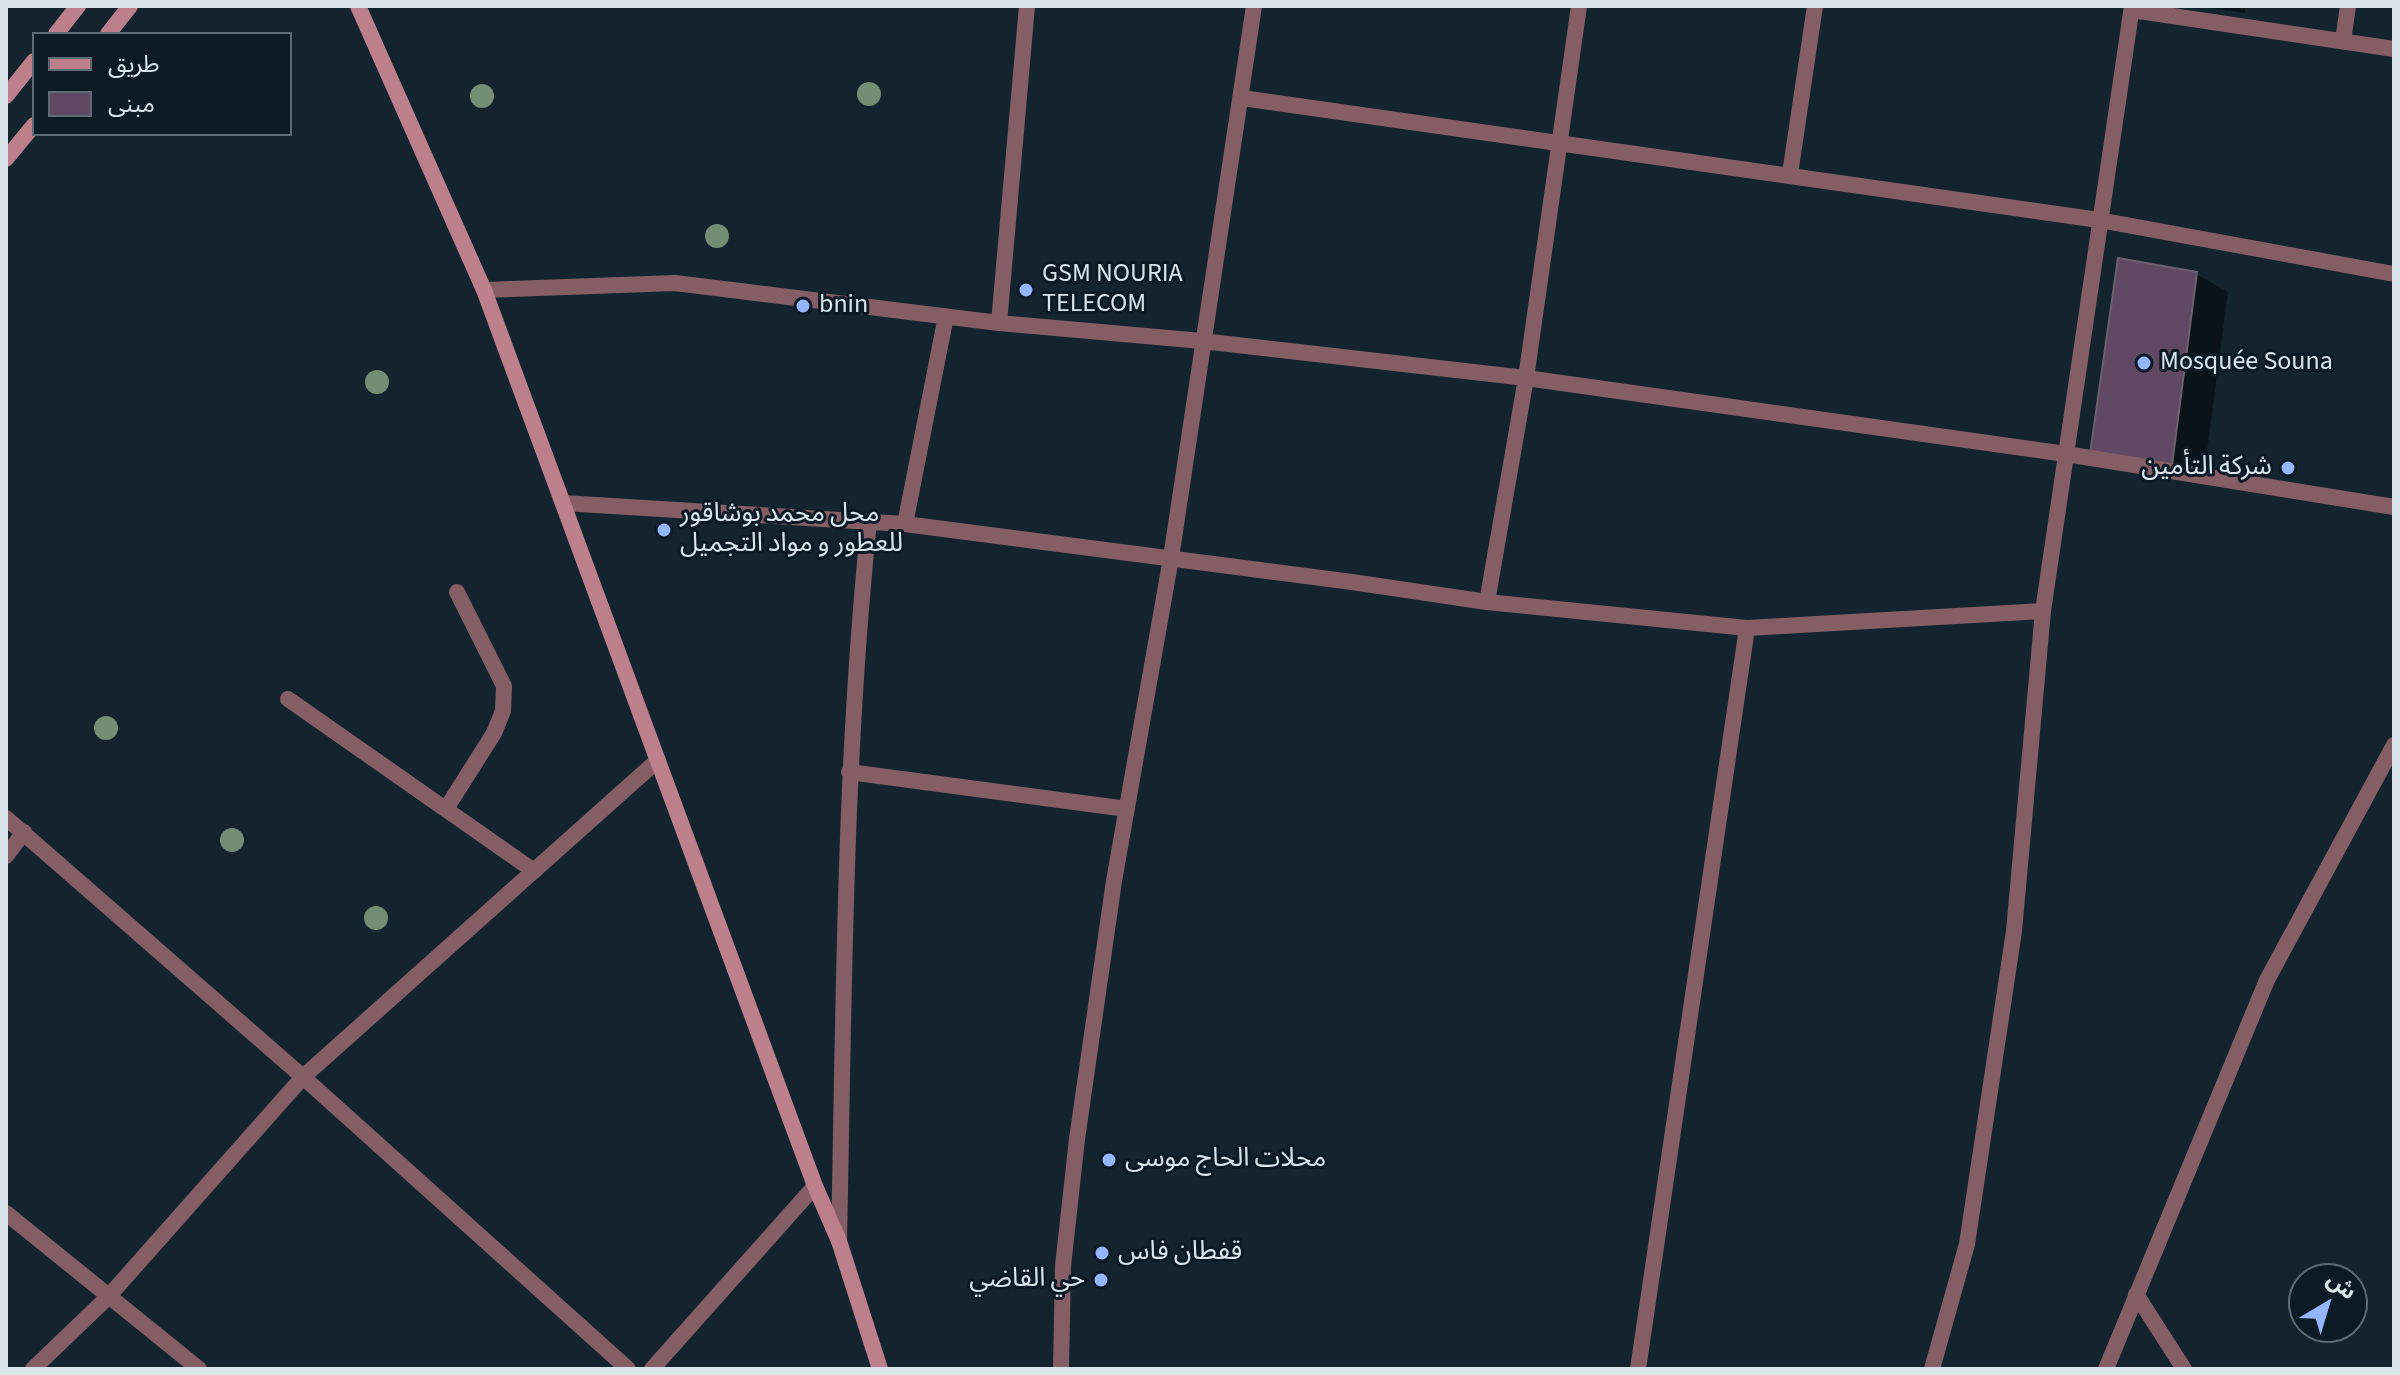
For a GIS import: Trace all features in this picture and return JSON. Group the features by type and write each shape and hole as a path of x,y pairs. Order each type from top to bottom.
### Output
{"street":[{"path":"58,32 78,6"},
{"path":"110,32 130,6"},
{"path":"358,6 484,290 815,1186 839,1241 880,1369"},
{"path":"999,323 1027,6"},
{"path":"1061,1369 1063,1266 1077,1139 1127,809 1171,558 1254,6"},
{"path":"1487,602 1526,378 1579,6"},
{"path":"1790,174 1815,6"},
{"path":"2343,41 2348,6"},
{"path":"1932,1369 1967,1244 2014,931 2043,611 2132,8 2394,49"},
{"path":"6,96 32,64"},
{"path":"1242,98 2099,220 2394,274"},
{"path":"6,159 32,127"},
{"path":"484,290 675,283 999,323 1202,341 1526,378 2066,454 2394,507"},
{"path":"905,524 946,316"},
{"path":"563,503 905,524 1487,602 1747,628 2043,611"},
{"path":"839,1241 849,772 858,628 869,522"},
{"path":"446,809 494,733 503,711 504,686 457,592"},
{"path":"1638,1369 1747,628"},
{"path":"288,699 534,871"},
{"path":"2106,1369 2267,980 2394,745"},
{"path":"33,1369 108,1297 303,1077 658,760"},
{"path":"849,772 1127,809"},
{"path":"6,818 303,1077 628,1369"},
{"path":"6,856 24,832"},
{"path":"652,1369 815,1186"},
{"path":"6,1213 199,1369"},
{"path":"2136,1294 2184,1369"}],"building":[{"name":"Mosquée Souna","path":"2118,258 2197,272 2172,465 2090,454"}],"place":[{"name":"GSM NOURIA TELECOM","path":"1026,290"},
{"name":"bnin","path":"803,306"},
{"name":"Mosquée Souna","path":"2144,363"},
{"name":"شركة التأمين","path":"2288,468"},
{"name":"محل محمد بوشاقور للعطور و مواد التجميل","path":"664,530"},
{"name":"محلات الحاج موسى","path":"1109,1160"},
{"name":"قفطان فاس","path":"1102,1253"},
{"name":"حي القاضي","path":"1101,1280"}]}
